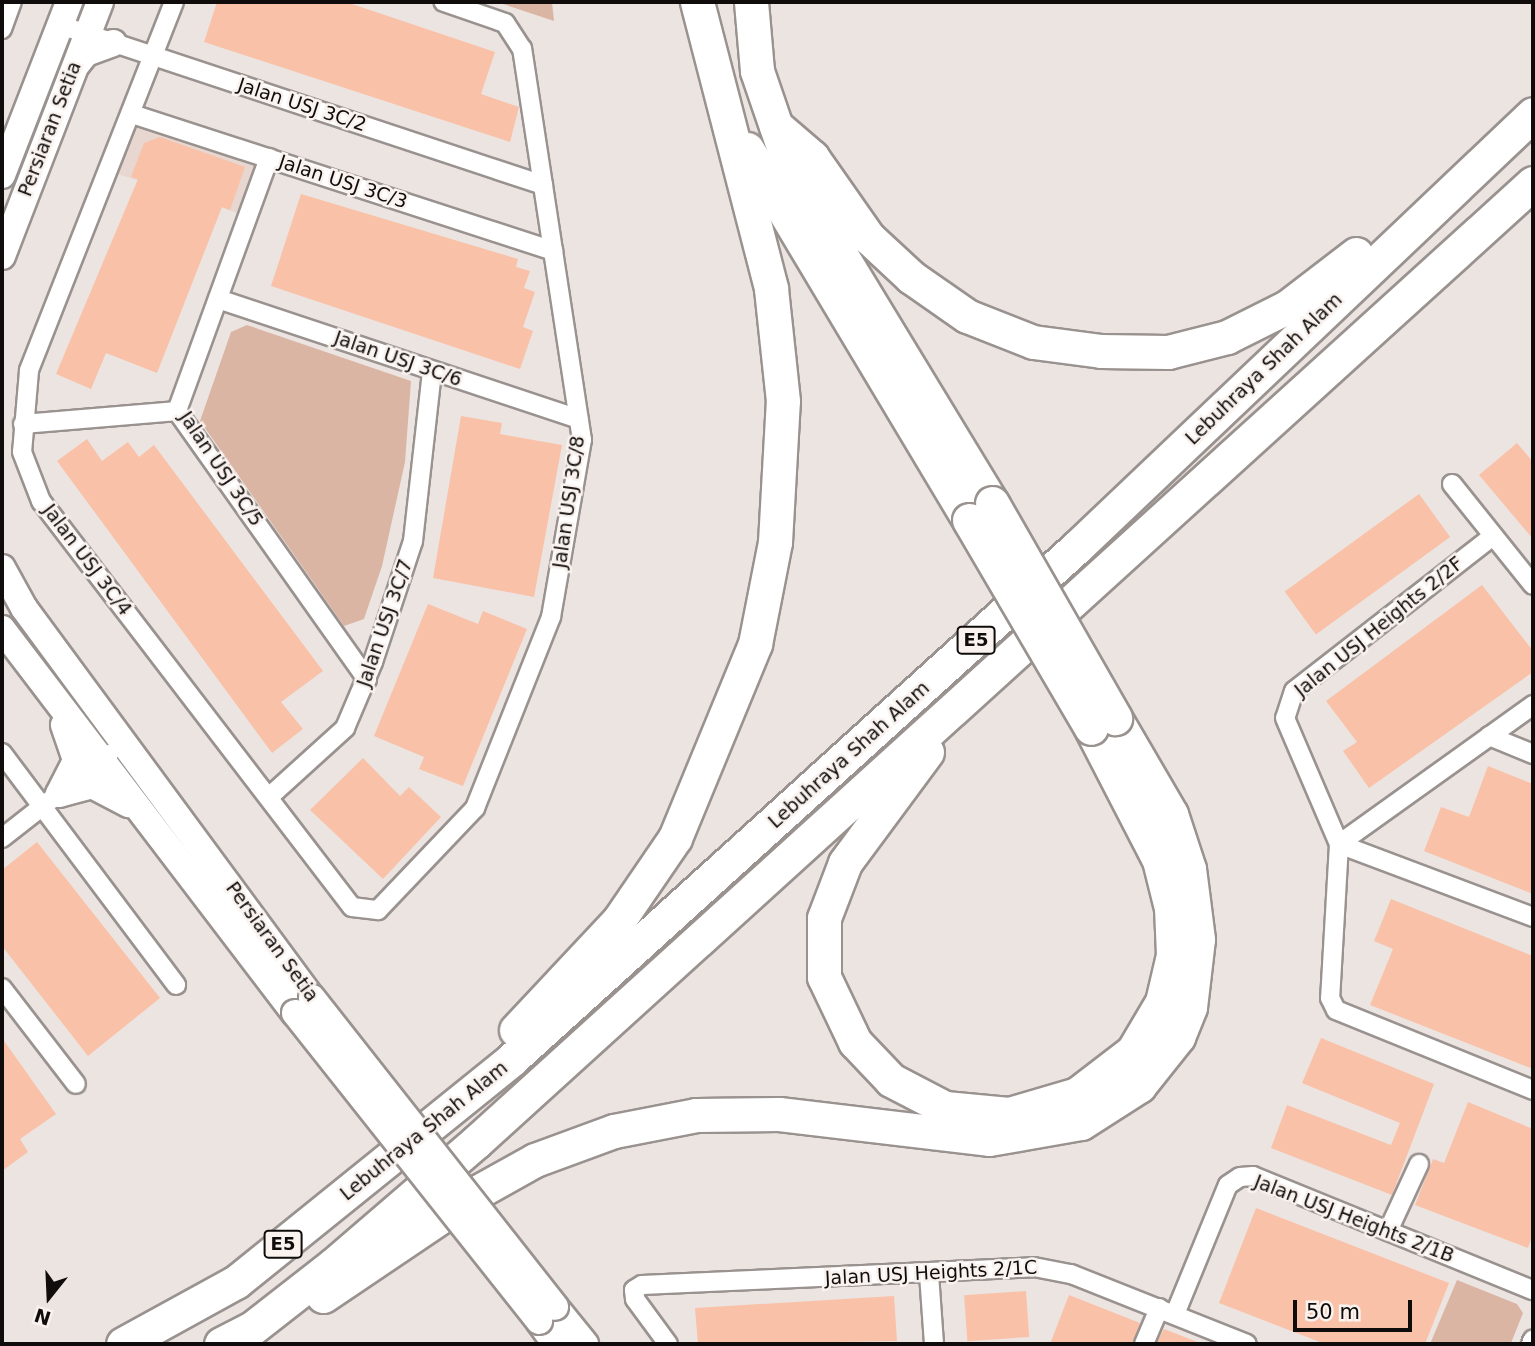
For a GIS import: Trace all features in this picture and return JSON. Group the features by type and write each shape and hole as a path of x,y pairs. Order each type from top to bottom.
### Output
{"highway":[{"path":"430,1126 619,920 675,838 716,750 755,643 775,542 783,401 771,288 697,2"},
{"path":"251,1328 327,1295 474,1194 535,1160 614,1131 696,1115 779,1114 989,1139 1081,1123 1139,1086 1178,1037 1191,1007 1198,939 1189,869 1171,814 1103,723 980,512 793,176 757,71 751,2"},
{"path":"724,111 980,512"},
{"name":"Lebuhraya Shah Alam","path":"123,1344 236,1282 512,1059 1076,548 1533,114"},
{"path":"776,126 811,157 868,237 911,277 967,316 1033,342 1101,351 1168,352 1227,337 1287,307 1447,178 1506,138"},
{"name":"Lebuhraya Shah Alam","path":"221,1344 251,1328 465,1150 948,717 1533,183"},
{"path":"948,717 912,776 845,863 824,918 824,977 855,1042 891,1080 945,1108 1009,1114 1077,1094 1133,1051 1163,1002 1173,955 1171,908 1159,860 1103,723"}],"main road":[{"name":"Persiaran Setia","path":"2,256 101,2"},
{"path":"72,71 86,52 113,43 100,26 101,2"},
{"name":"Persiaran Setia","path":"2,175 64,14"},
{"name":"Persiaran Setia","path":"2,568 24,608 121,742 162,788 304,1005"},
{"name":"Persiaran Setia","path":"2,629 138,810 304,1005 547,1314"},
{"path":"51,800 76,760 53,698"},
{"path":"51,800 92,785 138,810"},
{"path":"547,1314 556,1344"},
{"path":"547,1314 585,1344"}],"street":[{"path":"2,29 12,2"},
{"name":"Jalan USJ 3C/4","path":"174,2 29,371 22,452 41,501 352,907"},
{"name":"Jalan USJ 3C/8","path":"352,907 378,910 475,808 551,617 582,440 522,49 505,23 444,2"},
{"name":"Jalan USJ 3C/2","path":"64,14 88,34 113,43 543,185"},
{"name":"Jalan USJ 3C/3","path":"132,114 553,251"},
{"name":"Jalan USJ 3C/5","path":"269,158 177,411 367,679"},
{"name":"Jalan USJ 3C/6","path":"218,299 579,419"},
{"name":"Jalan USJ 3C/7","path":"269,797 345,728 367,679 412,541 432,372"},
{"path":"23,425 177,411"},
{"path":"1452,484 1533,585"},
{"name":"Jalan USJ Heights 2/2F","path":"1339,844 1285,718 1286,705 1294,691 1493,536"},
{"path":"1339,844 1533,705"},
{"path":"1489,736 1533,754"},
{"path":"2,838 101,761 121,742"},
{"path":"2,753 51,800 176,985"},
{"path":"1339,844 1533,917"},
{"path":"1339,844 1330,998 1336,1010 1533,1090"},
{"path":"2,988 76,1084"},
{"path":"1388,1231 1419,1164"},
{"name":"Jalan USJ Heights 2/1B","path":"1144,1344 1167,1311 1228,1185 1240,1177 1253,1176 1533,1290"},
{"name":"Jalan USJ Heights 2/1C","path":"667,1344 635,1299 634,1290 642,1285 1053,1268 1247,1344"},
{"path":"929,1274 934,1344"}],"shaded area":[{"path":"497,2 552,2 554,21"},
{"path":"136,121 262,162 244,215 119,174"},
{"path":"247,325 411,381 405,462 382,566 364,619 344,626 200,421 231,332"},
{"path":"1457,1280 1517,1304 1523,1313 1511,1343 1430,1344"}],"building":[{"path":"217,2 346,2 495,52 481,94 519,107 510,142 204,42"},
{"path":"160,137 245,167 230,210 222,207 157,373 106,353 91,389 56,374 138,179 131,177 144,143"},
{"path":"301,194 518,259 516,267 530,271 524,288 535,292 523,327 533,331 520,369 271,286"},
{"path":"461,416 502,423 500,434 562,445 534,597 433,578"},
{"path":"87,439 102,461 128,442 139,457 154,445 323,671 281,702 303,729 272,753 57,461"},
{"path":"1517,443 1533,462 1533,539 1479,475"},
{"path":"1419,494 1450,537 1316,634 1285,592"},
{"path":"1482,585 1533,651 1533,672 1369,788 1343,751 1357,742 1326,701"},
{"path":"428,604 478,624 483,611 527,629 463,786 419,769 424,757 374,736"},
{"path":"363,758 400,796 409,787 441,817 383,879 310,810"},
{"path":"1488,766 1533,784 1533,894 1424,851 1441,807 1469,817"},
{"path":"37,842 160,998 88,1056 2,946 2,870"},
{"path":"1391,899 1533,956 1533,1069 1370,1005 1393,949 1374,941"},
{"path":"2,1038 56,1114 20,1139 28,1152 2,1171"},
{"path":"1321,1038 1434,1084 1392,1195 1271,1148 1287,1105 1391,1145 1400,1123 1302,1083"},
{"path":"1468,1102 1533,1129 1533,1234 1528,1248 1415,1205 1433,1159 1444,1163"},
{"path":"1256,1208 1449,1283 1425,1344 1325,1344 1219,1303"},
{"path":"1026,1291 1029,1337 967,1341 964,1295"},
{"path":"1069,1295 1140,1323 1133,1344 1050,1344"},
{"path":"894,1296 897,1341 698,1344 695,1308"},
{"path":"1164,1329 1200,1343 1200,1344 1156,1344"}]}
